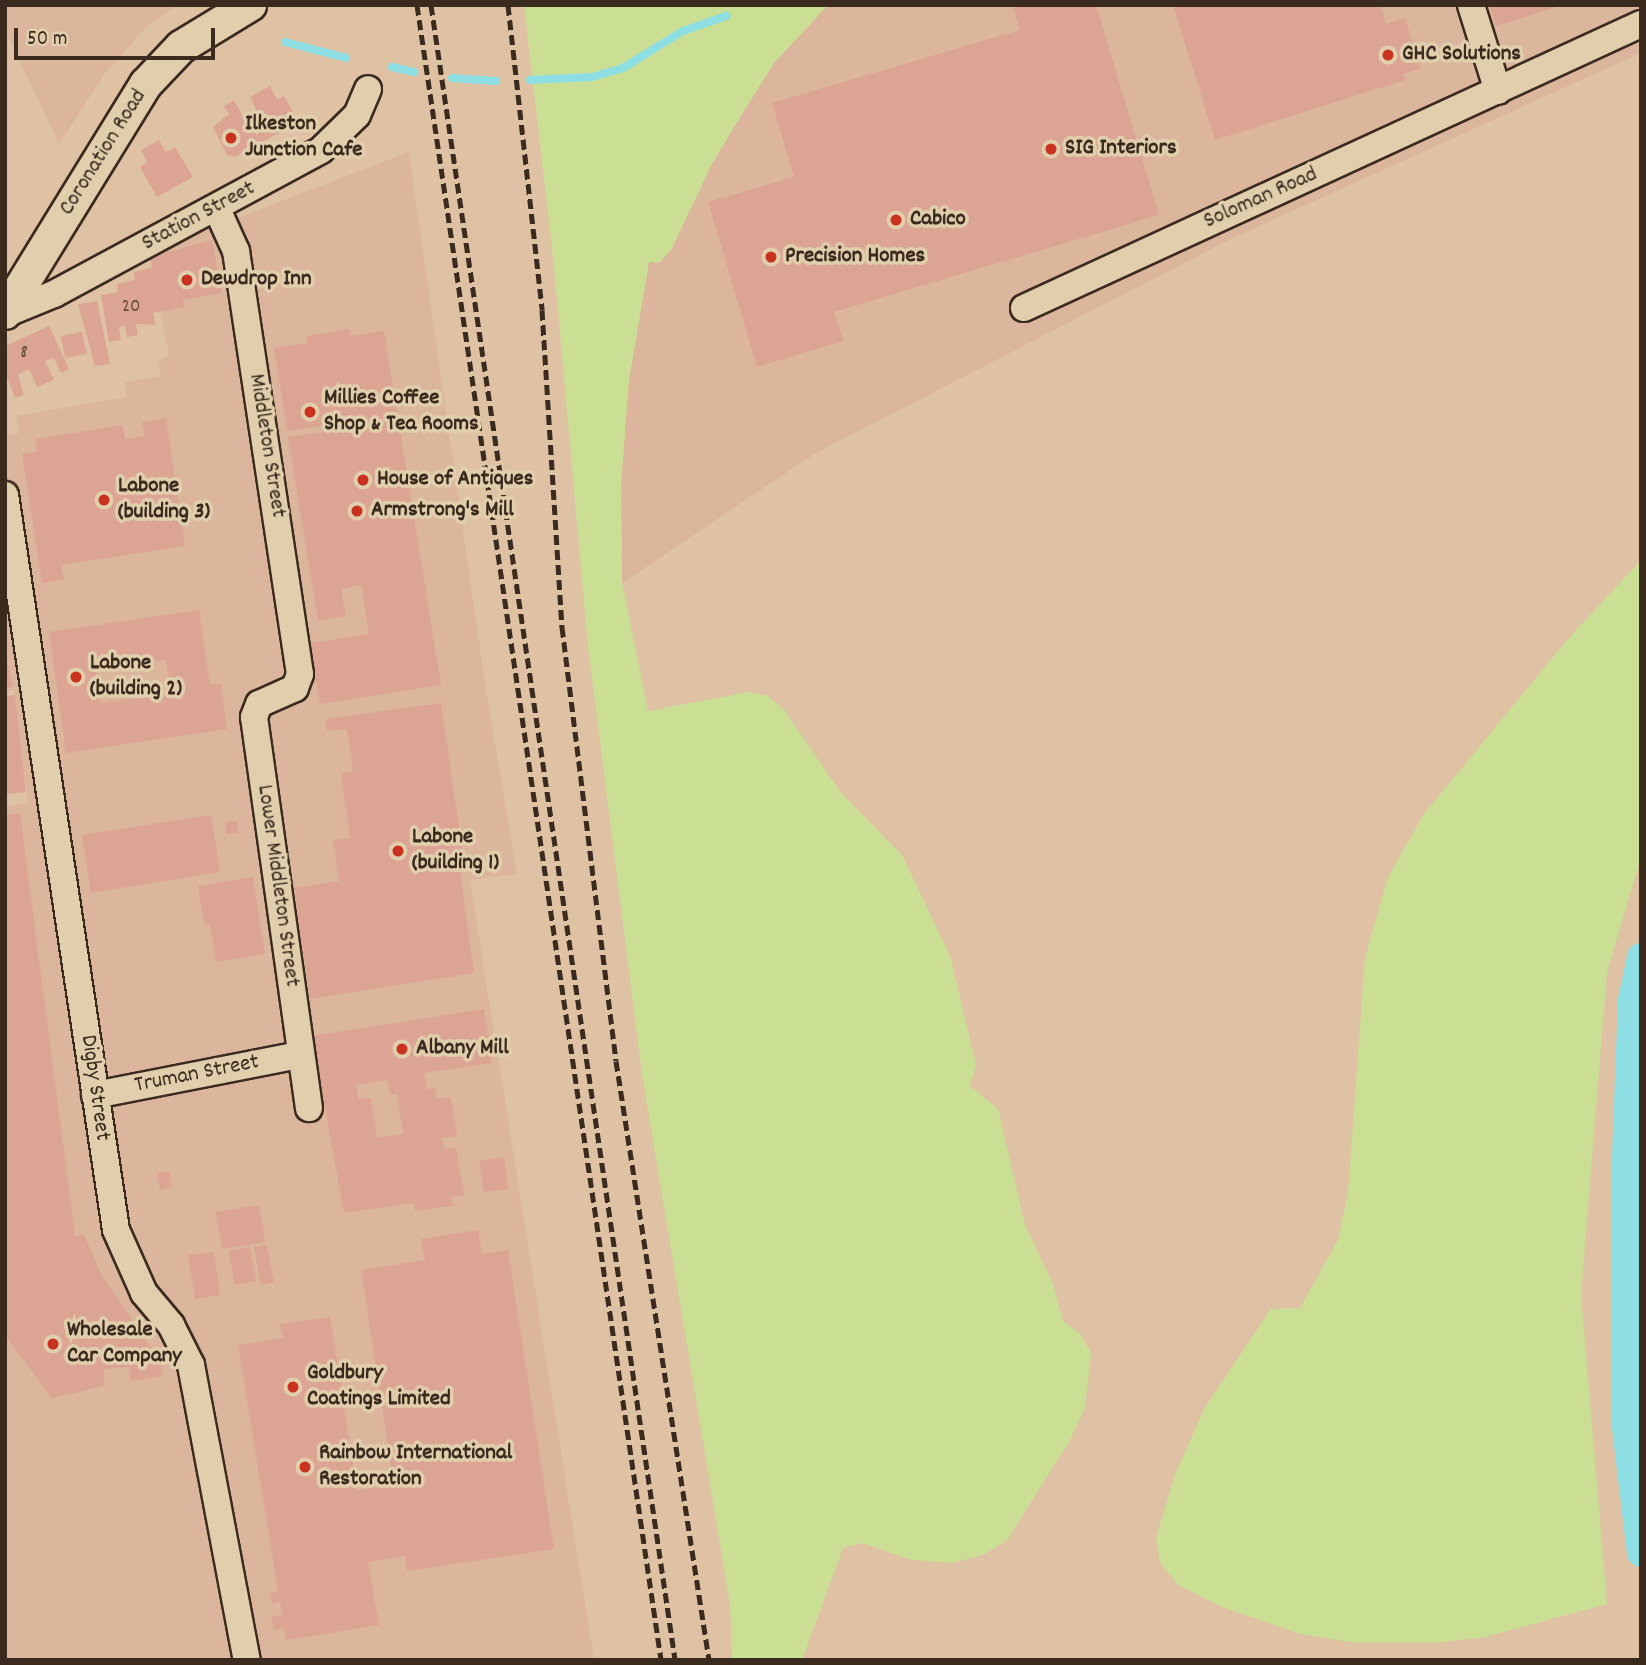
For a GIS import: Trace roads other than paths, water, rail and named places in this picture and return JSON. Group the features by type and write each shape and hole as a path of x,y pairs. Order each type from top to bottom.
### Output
{"street":[{"name":"Coronation Road","path":"37,263 146,84 181,47 250,5"},
{"path":"1471,5 1498,92"},
{"name":"Soloman Road","path":"1024,308 1641,24"},
{"name":"Station Street","path":"5,313 54,294 217,209 321,150 357,115 368,89"},
{"name":"Middleton Street","path":"217,209 236,251 300,674 295,688"},
{"name":"Station Street","path":"5,313 37,263"},
{"name":"Digby Street","path":"5,495 116,1230 144,1293 181,1344 198,1393 247,1660"},
{"name":"Lower Middleton Street","path":"295,688 259,705 254,717 299,1055 309,1108"},
{"name":"Truman Street","path":"94,1094 299,1055"}],"waterway":[{"path":"530,80 592,77 623,68 683,31 726,16"},
{"path":"285,42 346,58"},
{"path":"392,67 414,72"},
{"path":"452,78 496,81"},
{"path":"1641,957 1632,1000 1625,1183 1625,1419 1641,1553"}],"railway":[{"path":"417,5 661,1660"},
{"path":"431,5 675,1660"},
{"path":"508,5 542,310 562,627 616,1061 709,1660"}],"place":[{"name":"GHC Solutions","path":"1388,55"},
{"name":"Ilkeston Junction Cafe","path":"231,138"},
{"name":"SIG Interiors","path":"1051,149"},
{"name":"Cabico","path":"896,220"},
{"name":"Precision Homes","path":"771,257"},
{"name":"Dewdrop Inn","path":"187,280"},
{"name":"Millies Coffee Shop & Tea Rooms","path":"310,412"},
{"name":"House of Antiques","path":"363,480"},
{"name":"Labone (building 3)","path":"104,500"},
{"name":"Armstrong's Mill","path":"357,511"},
{"name":"Labone (building 2)","path":"76,677"},
{"name":"Labone (building 1)","path":"398,851"},
{"name":"Albany Mill","path":"402,1049"},
{"name":"Wholesale Car Company","path":"53,1344"},
{"name":"Goldbury Coatings Limited","path":"293,1387"},
{"name":"Rainbow International Restoration","path":"305,1467"}]}
